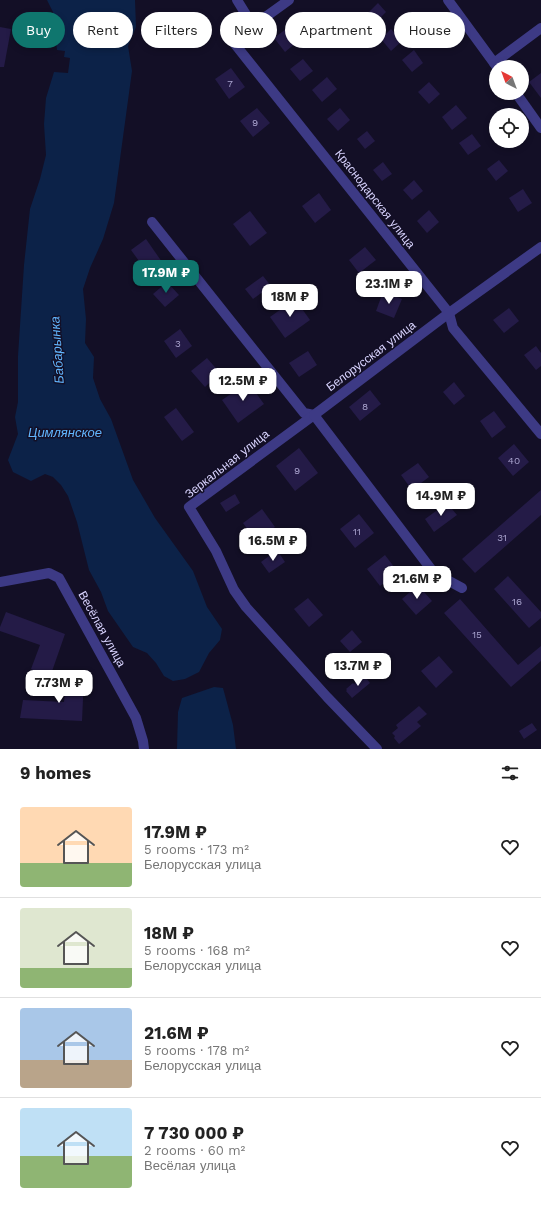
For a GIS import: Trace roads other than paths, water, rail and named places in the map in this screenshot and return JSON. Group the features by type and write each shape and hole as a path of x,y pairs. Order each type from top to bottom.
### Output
{"street":[{"path":"237,0 244,12"},
{"path":"272,12 289,0"},
{"path":"448,0 491,60"},
{"path":"501,60 541,28"},
{"name":"Краснодарская улица","path":"238,48 449,314 453,328 541,434"},
{"path":"521,100 541,128"},
{"path":"152,222 304,413 314,415 434,573 462,588"},
{"name":"Белорусская улица","path":"314,415 541,247"},
{"name":"Зеркальная улица","path":"314,415 189,507 216,551 234,590 246,607 332,702 377,749"},
{"name":"Весёлая улица","path":"0,582 49,573 59,578 136,718 144,741 144,749"}],"water":[{"name":"Цимлянское","path":"47,0 135,0 136,27 133,34 133,12 73,12 73,48 128,48 132,71 114,203 103,239 90,268 83,289 86,319 85,343 94,357 93,378 100,399 111,419 133,480 155,518 193,571 207,607 222,629 220,640 209,653 199,672 185,679 173,681 164,676 156,663 147,653 133,647 108,611 101,592 89,570 77,522 68,496 61,485 53,477 45,474 31,481 13,472 8,460 18,434 15,417 18,402 18,356 24,265 30,209 46,155 44,124 46,98 54,72 68,73 70,58 64,57 65,51 57,50 57,48 65,48 65,12 53,12"},
{"path":"214,687 223,688 233,725 236,749 177,749 178,712 182,698"}],"water label":[{"name":"Бабарынка","path":"57,350"}]}
